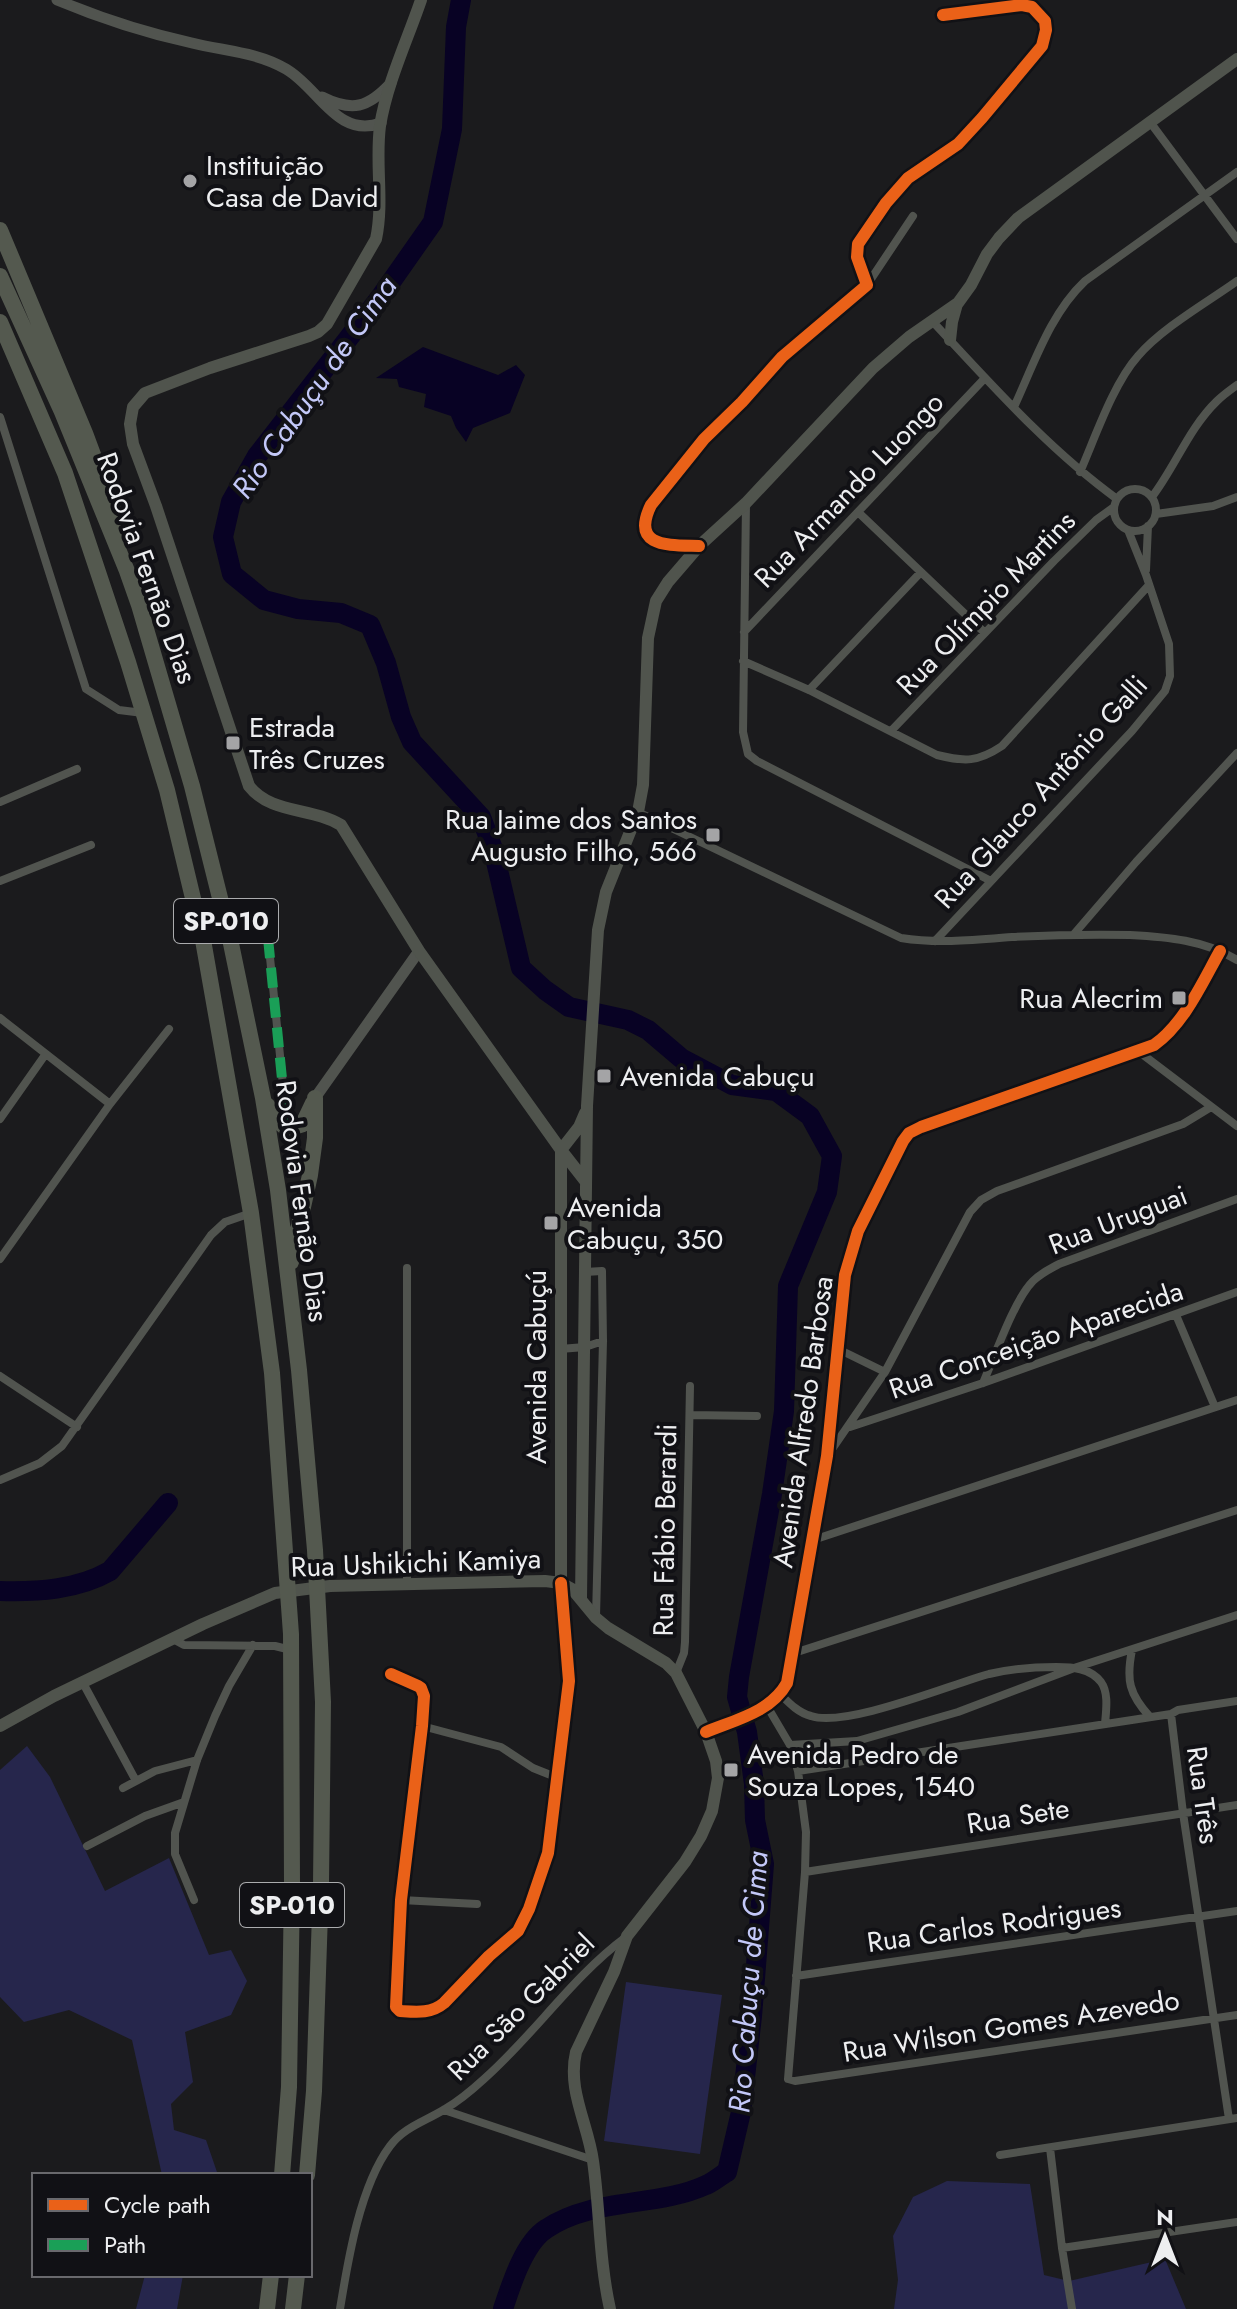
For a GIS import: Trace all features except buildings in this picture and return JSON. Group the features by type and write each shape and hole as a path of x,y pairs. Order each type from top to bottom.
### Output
{"highway":[{"path":"0,230 107,491 123,536 127,571"},
{"name":"Rodovia Fernão Dias","path":"0,276 62,412 127,571 192,786 229,934 263,1098 278,1190 299,1370 315,1550 323,1702 321,1884 314,2091 307,2173"},
{"name":"Rodovia Fernão Dias","path":"0,324 65,473 167,790 203,940 251,1213 272,1373 291,1642 289,2072 282,2173"},
{"path":"263,1098 287,1129 303,1124 315,1098"},
{"path":"288,1280 310,1175 315,1138 315,1098"},
{"path":"267,2309 271,2277"},
{"path":"293,2309 297,2277"}],"main road":[{"path":"421,0 381,123 376,239 327,324 309,336 145,393 133,407 130,424 133,444 249,786 258,798 270,805 329,817 341,825 419,951 561,1150 566,1166 586,1182"},
{"path":"950,340 958,303 993,246 1018,218 1237,59"},
{"name":"Avenida Cabuçú","path":"581,1599 587,1106 594,993 601,910 638,812 643,785 651,617 656,601 668,582 699,546 743,510 873,368 901,343 958,303"},
{"path":"561,1150 579,1127 587,1106"},
{"name":"Avenida Cabuçú","path":"561,1583 560,1204 566,1166"},
{"path":"560,1204 577,1209 585,1203"},
{"name":"Rua Ushikichi Kamiya","path":"0,1726 229,1612 289,1590 407,1583 561,1583 572,1589 596,1618 616,1634 666,1663 676,1673 706,1732 718,1778 712,1811 693,1849 627,1936 573,2062 575,2092 593,2160 600,2247 610,2309"}],"street":[{"path":"57,0 191,43 272,61 290,71 350,125 370,127 381,123"},
{"path":"867,285 857,257 858,244 886,203 908,178 958,144 1045,39 1045,21 1032,7 1022,5 943,15"},
{"path":"314,93 345,106 358,105 378,97 393,81"},
{"path":"1150,122 1237,239"},
{"path":"1014,407 1047,336 1074,292 1237,172"},
{"path":"699,546 659,544 648,538 644,527 645,516 651,505 704,439 782,357 867,285 913,216"},
{"path":"1080,472 1126,372 1138,356 1237,281"},
{"path":"933,322 1014,407 1115,503"},
{"name":"Rua Armando Luongo","path":"743,632 985,378"},
{"path":"1152,497 1200,422 1216,401 1237,385"},
{"path":"0,417 86,689 119,710 143,713"},
{"path":"1134,488 1152,497 1156,514 1148,526 1128,530 1117,521 1115,503 1121,494 1134,488"},
{"path":"1156,514 1213,506 1237,497"},
{"name":"Rua Olímpio Martins","path":"891,731 1054,561 1115,503"},
{"path":"743,510 743,732 748,754 991,881"},
{"path":"859,513 985,633"},
{"name":"Rua Glauco Antônio Galli","path":"1146,575 1148,526"},
{"name":"Rua Glauco Antônio Galli","path":"934,942 1132,731 1165,691 1170,676 1169,644 1128,530"},
{"path":"809,690 921,572"},
{"path":"743,661 809,690 937,755 970,760 986,757 1002,746 1149,585"},
{"path":"1074,934 1137,860 1237,753"},
{"path":"0,802 77,769"},
{"path":"638,812 901,938 934,942 1074,934 1171,937 1195,942 1237,960"},
{"path":"0,881 91,845"},
{"path":"268,938 287,1129"},
{"path":"315,1098 419,951"},
{"path":"1138,1051 1166,1037 1220,951"},
{"path":"0,1018 110,1104"},
{"path":"0,1259 110,1104 169,1029"},
{"path":"1138,1051 1237,1126"},
{"name":"Avenida Alfredo Barbosa","path":"781,1695 794,1653 827,1456 845,1275 858,1231 903,1141 909,1133 921,1127 1138,1051"},
{"path":"0,1119 45,1055"},
{"path":"827,1456 885,1372 970,1212 981,1200 997,1191 1183,1124 1211,1107"},
{"name":"Rua Uruguai","path":"983,1383 1022,1295 1045,1271 1237,1199"},
{"path":"0,1480 53,1455 77,1427 211,1235 225,1222 251,1213"},
{"path":"407,1268 407,1583"},
{"path":"585,1272 602,1271 596,1618"},
{"name":"Rua Conceição Aparecida","path":"849,1427 983,1383 1237,1292"},
{"path":"1176,1315 1215,1407"},
{"path":"560,1349 585,1347 603,1341"},
{"path":"838,1349 885,1372"},
{"path":"0,1376 77,1427"},
{"name":"Rua Fábio Berardi","path":"676,1673 685,1642 690,1386"},
{"path":"813,1540 1237,1400"},
{"path":"690,1415 757,1416"},
{"path":"794,1653 1237,1510"},
{"path":"391,1674 421,1688 424,1696 401,1900 396,2007 402,2012 427,2012 438,2009 518,1931 548,1853 569,1681 561,1583"},
{"path":"790,1745 857,1741 958,1712 1077,1667 1237,1615"},
{"path":"173,1639 184,1645 275,1646 291,1642"},
{"path":"194,1900 179,1867 174,1845 197,1760 225,1694 253,1645"},
{"path":"1132,1650 1127,1675 1136,1701 1150,1717"},
{"path":"706,1732 758,1711 781,1695 795,1709 812,1717 846,1718 991,1674 1032,1667 1077,1667 1090,1673 1102,1683 1106,1696 1105,1724"},
{"path":"83,1683 136,1781"},
{"path":"798,1771 1171,1714 1178,1710 1237,1701"},
{"path":"767,1706 790,1745 798,1771 806,1832 796,1976"},
{"name":"Rua Três","path":"1171,1714 1198,1917 1233,2118"},
{"path":"422,1726 501,1747 533,1768 558,1778"},
{"path":"123,1788 164,1768 197,1760"},
{"path":"87,1846 145,1816 184,1802"},
{"name":"Rua Sete","path":"805,1872 1237,1805"},
{"path":"401,1900 477,1904"},
{"name":"Rua Carlos Rodrigues","path":"796,1976 1237,1911"},
{"name":"Rua São Gabriel","path":"340,2309 356,2230 377,2168 390,2145 403,2132 444,2110 486,2078 588,1968 627,1936"},
{"name":"Rua Wilson Gomes Azevedo","path":"796,1976 787,2076 791,2081 1237,2015"},
{"path":"444,2110 593,2160"},
{"path":"1000,2155 1233,2118"},
{"path":"1050,2148 1072,2309"},
{"path":"1062,2248 1237,2222"}],"shaded area":[{"path":"423,347 498,375 516,365 525,375 510,413 473,428 466,442 451,416 424,407 426,394 399,387 397,379 376,378"},
{"path":"27,1746 50,1777 105,1891 169,1858 209,1955 231,1950 247,1981 231,2015 185,2032 193,2082 171,2104 174,2130 206,2140 217,2173 162,2173 132,2040 69,2010 24,2022 0,1997 0,1770"},
{"path":"626,1982 722,1995 700,2154 604,2141"},
{"path":"947,2181 1030,2184 1044,2275 1069,2281 1165,2259 1186,2309 894,2309 898,2280 893,2236 913,2197"},
{"path":"144,2277 183,2277 177,2309 136,2309"}],"waterway":[{"name":"Rio Cabuçu de Cima","path":"461,0 456,27 452,129 433,222 379,299 257,456 231,502 223,537 232,574 264,600 298,609 341,613 370,625 412,742 481,817 493,849 521,968 569,1007 628,1020 648,1030 681,1058 732,1085 776,1091 810,1116 832,1156 827,1192 788,1286 784,1411 739,1677 737,1697 747,1732 755,1820 764,1864 741,2112 727,2172 709,2184 687,2192 584,2212 546,2229 525,2254 503,2309"},
{"path":"0,1591 56,1588 84,1582 110,1571 168,1503"}],"marked path":[{"path":"268,938 287,1129"}],"cycle path":[{"path":"699,546 665,544 649,537 645,529 651,505 704,439 782,357 867,285 857,257 858,244 886,203 908,178 958,144 1042,46 1046,30 1045,21 1032,7 1022,5 943,15"},
{"path":"706,1732 762,1708 787,1683 827,1456 845,1275 858,1231 903,1141 909,1133 921,1127 1154,1045 1183,1014 1220,951"},
{"path":"391,1674 418,1686 424,1696 401,1900 396,2007 400,2011 423,2012 444,2003 518,1931 548,1853 569,1681 561,1583"}],"place":[{"name":"Instituição Casa de David","path":"190,181"},
{"name":"Estrada Três Cruzes","path":"233,743"},
{"name":"Rua Jaime dos Santos Augusto Filho, 566","path":"713,835"},
{"name":"Rua Alecrim","path":"1179,998"},
{"name":"Avenida Cabuçu","path":"604,1076"},
{"name":"Avenida Cabuçu, 350","path":"551,1223"},
{"name":"Avenida Pedro de Souza Lopes, 1540","path":"731,1770"}]}
